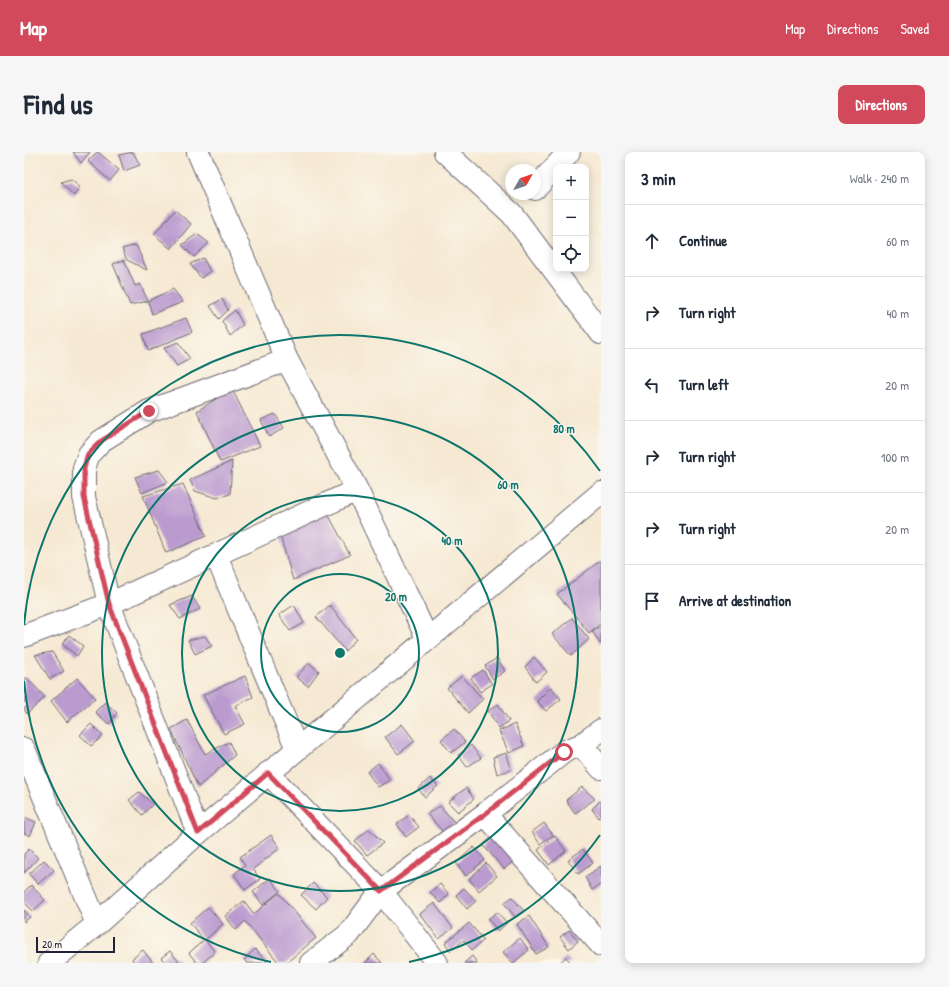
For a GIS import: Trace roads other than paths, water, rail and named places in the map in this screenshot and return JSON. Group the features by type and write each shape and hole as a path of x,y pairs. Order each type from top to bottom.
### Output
{"street":[{"path":"198,152 287,360 357,490 427,638"},
{"path":"445,152 512,214 601,333"},
{"path":"541,182 568,152"},
{"path":"512,214 525,200"},
{"path":"198,833 109,604 84,497 84,468 88,454 101,441 149,411 287,360"},
{"path":"24,636 109,604 357,490"},
{"path":"49,963 98,924 198,833 268,773 601,493"},
{"path":"216,555 297,749"},
{"path":"311,963 349,934 381,891 485,814 564,752 581,745 601,730"},
{"path":"581,745 601,768"},
{"path":"24,749 98,924"},
{"path":"268,773 381,891 437,963"},
{"path":"485,814 601,945"}]}
